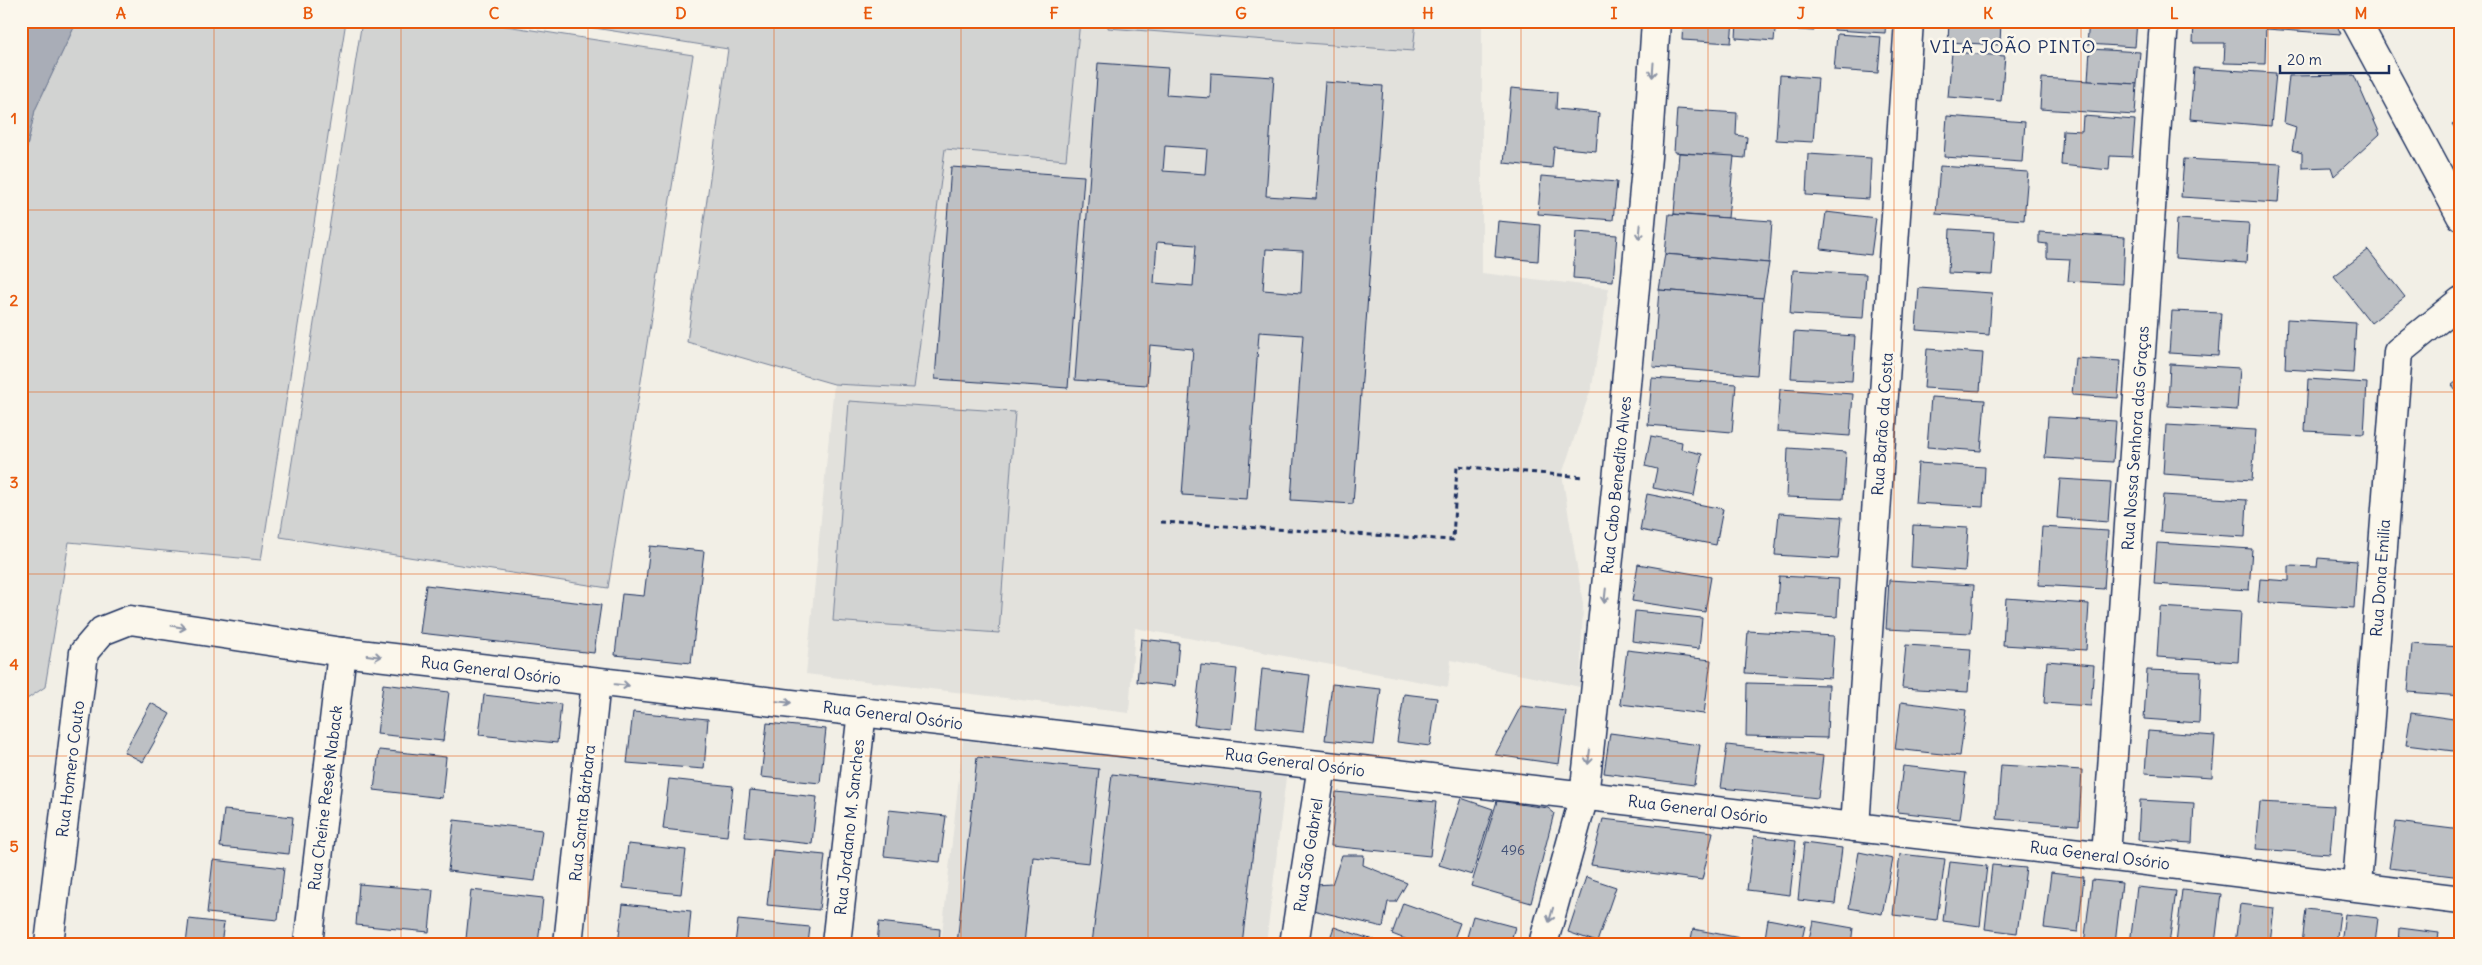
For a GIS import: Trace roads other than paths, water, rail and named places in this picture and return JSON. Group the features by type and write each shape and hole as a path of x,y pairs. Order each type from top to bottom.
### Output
{"street":[{"name":"Rua Cabo Benedito Alves","path":"1543,944 1584,796 1617,481 1647,157 1656,21"},
{"name":"Rua Barão da Costa","path":"1855,827 1909,21"},
{"name":"Rua Nossa Senhora das Graças","path":"2106,856 2164,21"},
{"path":"2356,21 2461,216"},
{"name":"Rua Dona Emilia","path":"2356,886 2398,352 2461,300"},
{"name":"Rua General Osório","path":"130,620 342,652 2106,856 2461,900"},
{"name":"Rua Homero Couto","path":"48,944 84,652 102,631 130,620"},
{"name":"Rua Cheine Resek Naback","path":"308,944 342,652"},
{"name":"Rua Santa Bárbara","path":"568,944 596,682"},
{"name":"Rua Jordano M. Sanches","path":"836,944 862,711"},
{"name":"Rua São Gabriel","path":"1294,944 1322,766"}],"district":[{"name":"VILA JOÃO PINTO","path":"2013,47"}]}
